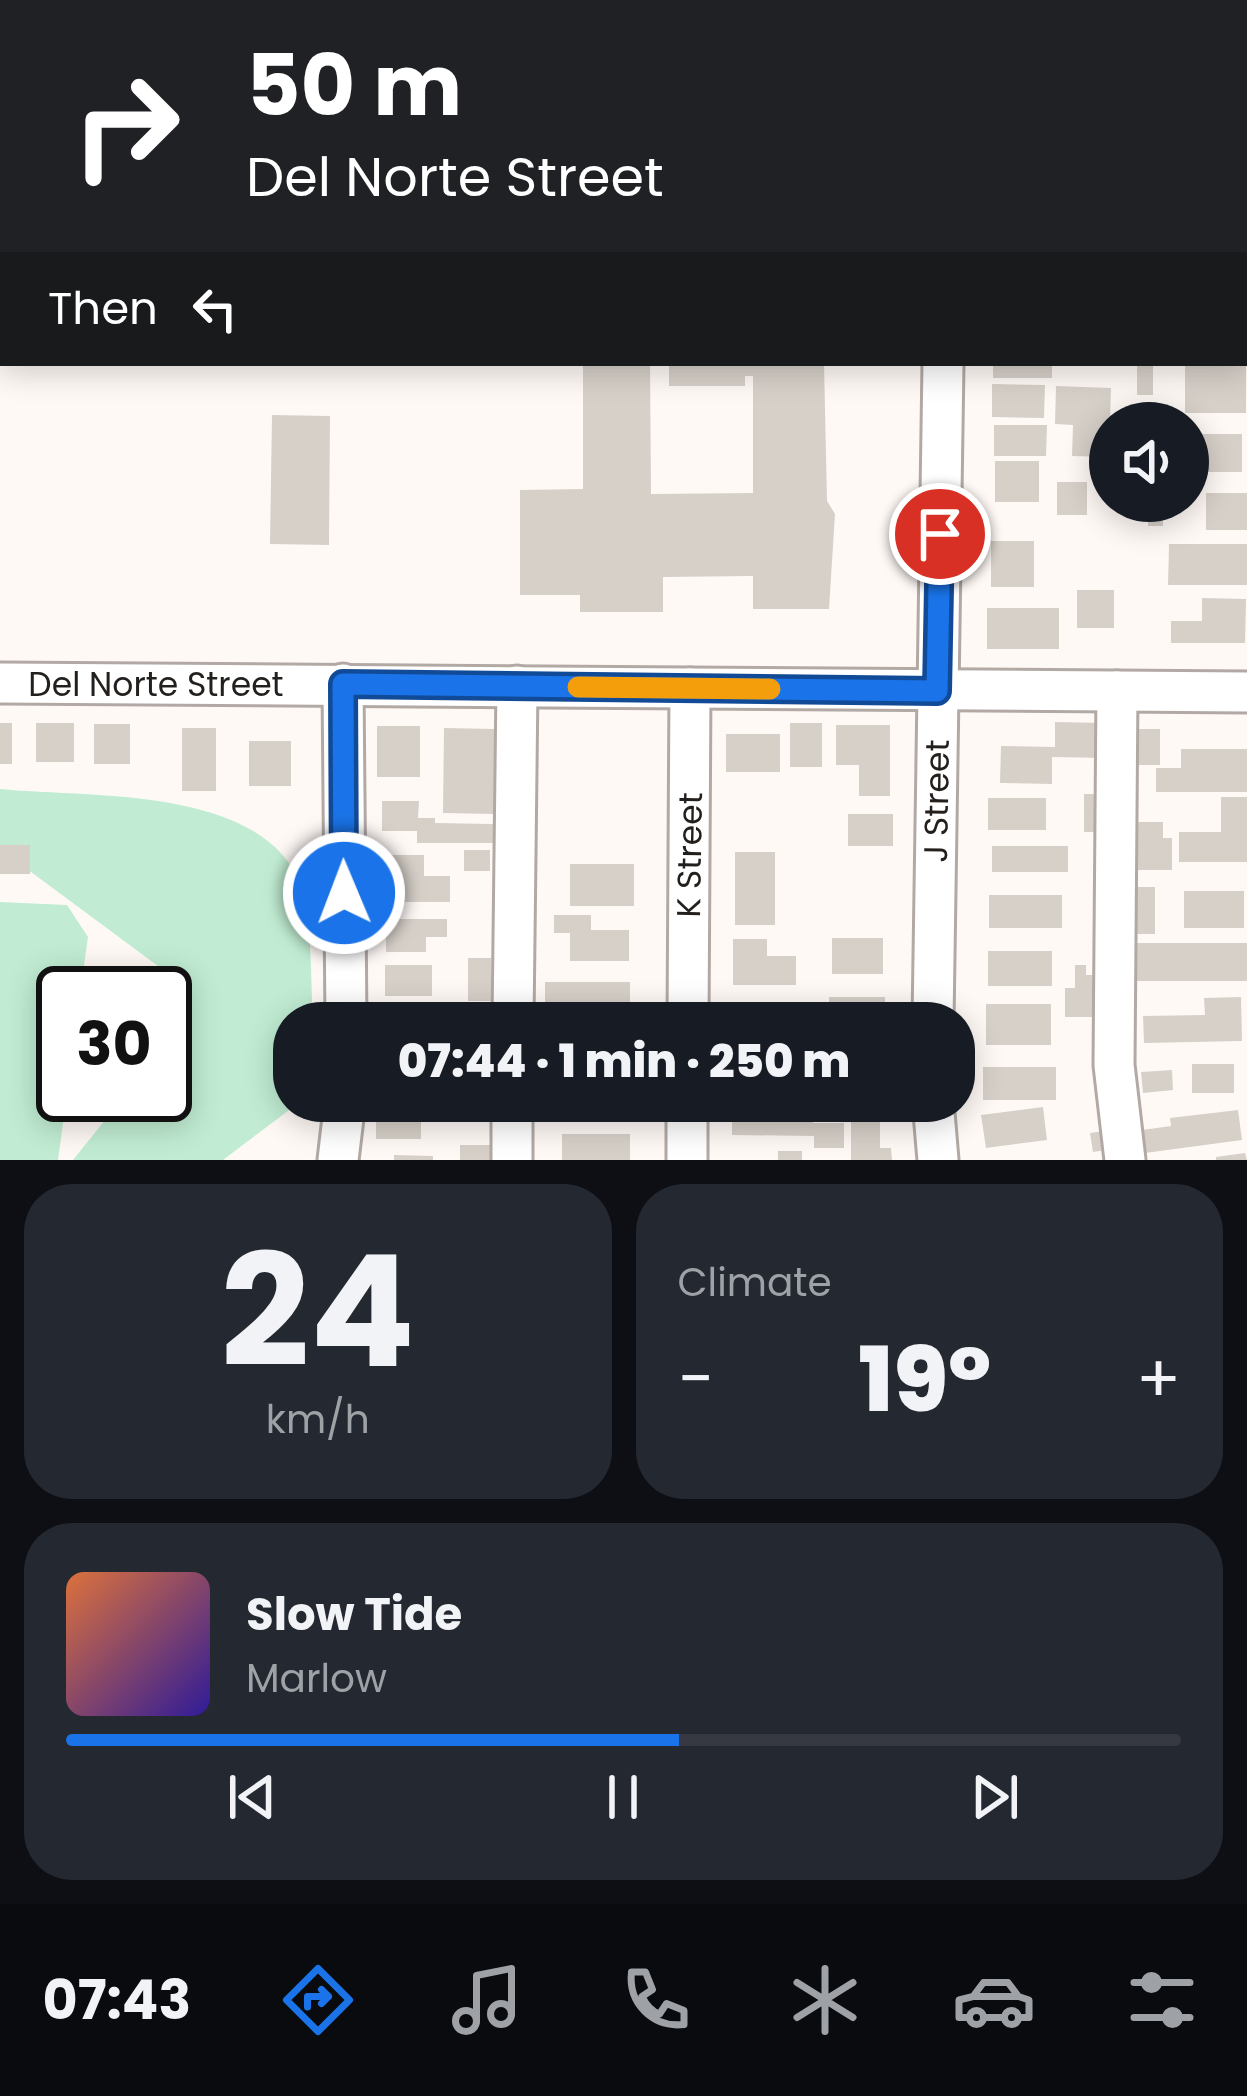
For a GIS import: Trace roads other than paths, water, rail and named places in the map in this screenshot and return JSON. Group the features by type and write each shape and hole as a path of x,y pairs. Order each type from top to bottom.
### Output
{"street":[{"name":"J Street","path":"934,1002 943,366"},
{"name":"Del Norte Street","path":"0,683 1247,692"},
{"path":"343,684 346,1002"},
{"path":"513,1002 517,686"},
{"name":"K Street","path":"688,1002 691,688"},
{"path":"1118,691 1114,1065 1125,1160"},
{"path":"338,1160 343,1122"},
{"path":"512,1122 512,1160"},
{"path":"686,1160 687,1122"},
{"path":"935,1122 938,1160"}]}
